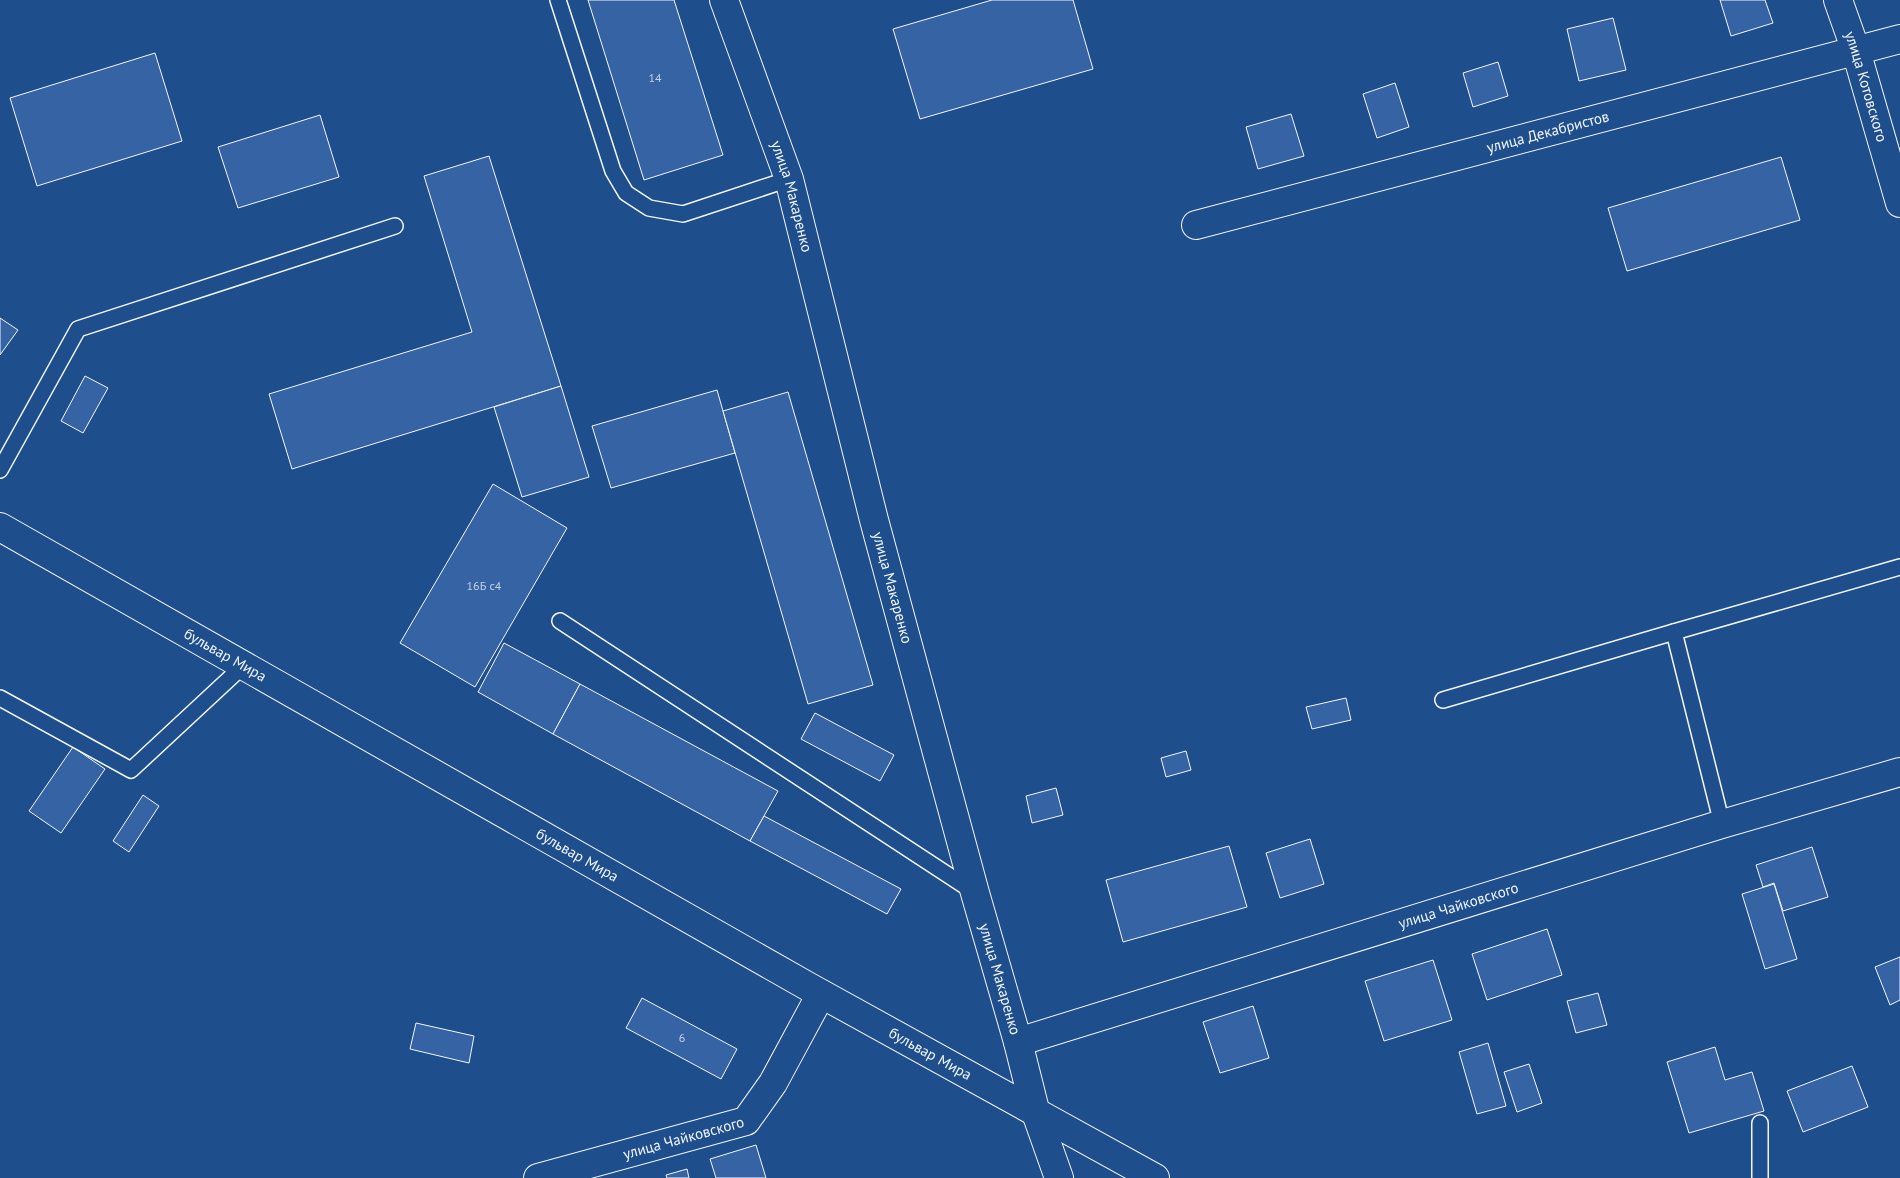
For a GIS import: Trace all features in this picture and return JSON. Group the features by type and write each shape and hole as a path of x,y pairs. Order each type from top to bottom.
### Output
{"street":[{"name":"улица Макаренко","path":"724,0 789,179 874,520 1018,1042 1035,1110 1059,1178"},
{"name":"улица Котовского","path":"1838,0 1856,51 1900,203"},
{"name":"улица Декабристов","path":"1196,225 1900,39"},
{"name":"бульвар Мира","path":"0,527 821,994 1156,1178"},
{"name":"улица Чайковского","path":"1018,1042 1722,824 1900,772"},
{"name":"улица Чайковского","path":"543,1178 746,1121 772,1083 821,994"}],"lane":[{"path":"558,0 613,171 626,193 649,208 682,214 789,179"},
{"path":"0,470 78,329 395,226"},
{"path":"1443,700 1900,567"},
{"path":"560,621 976,893"},
{"path":"1674,632 1722,824"},
{"path":"0,698 131,770 243,666"},
{"path":"1760,1123 1760,1178"}],"building":[{"path":"588,0 674,0 723,155 644,180"},
{"path":"992,0 1073,0 1093,69 920,119 893,29"},
{"path":"1720,0 1765,0 1773,23 1731,36"},
{"path":"1613,18 1626,70 1579,81 1567,29"},
{"path":"155,53 182,141 37,186 10,98"},
{"path":"1498,62 1508,96 1473,107 1463,73"},
{"path":"1395,83 1409,127 1377,138 1363,94"},
{"path":"1291,114 1304,156 1258,169 1246,127"},
{"path":"320,115 339,177 238,208 218,147"},
{"path":"489,156 561,386 292,469 269,394 472,332 424,176"},
{"path":"1781,157 1800,220 1627,271 1608,208"},
{"path":"0,318 18,330 0,355"},
{"path":"85,376 108,388 83,433 61,421"},
{"path":"561,386 589,477 522,497 494,407"},
{"path":"717,390 735,453 611,488 592,426"},
{"path":"788,392 873,685 808,704 723,411"},
{"path":"493,484 567,528 475,687 400,643"},
{"path":"504,643 580,684 553,734 478,692"},
{"path":"580,684 778,791 750,841 553,734"},
{"path":"1346,698 1351,720 1312,729 1306,707"},
{"path":"815,713 894,755 880,781 801,739"},
{"path":"73,747 105,769 61,833 29,811"},
{"path":"1186,751 1191,770 1166,777 1161,758"},
{"path":"1056,788 1063,815 1032,823 1026,796"},
{"path":"143,795 159,806 129,852 113,841"},
{"path":"764,816 901,889 887,914 750,841"},
{"path":"1310,839 1324,884 1280,898 1266,853"},
{"path":"1229,846 1247,907 1123,942 1106,880"},
{"path":"1812,847 1828,897 1783,911 1774,883 1763,887 1756,865"},
{"path":"1774,884 1797,959 1765,969 1742,894"},
{"path":"1547,929 1562,975 1487,1000 1472,954"},
{"path":"1900,957 1900,1000 1890,1005 1875,967"},
{"path":"1433,960 1452,1020 1384,1041 1365,981"},
{"path":"1598,993 1607,1025 1576,1033 1567,1001"},
{"path":"642,998 737,1049 721,1079 626,1028"},
{"path":"1253,1006 1269,1058 1220,1073 1203,1022"},
{"path":"416,1023 474,1036 469,1063 410,1049"},
{"path":"1488,1043 1506,1106 1477,1114 1459,1052"},
{"path":"1715,1047 1725,1080 1752,1072 1764,1111 1689,1133 1667,1062"},
{"path":"1529,1064 1542,1103 1517,1112 1504,1072"},
{"path":"1852,1066 1868,1107 1803,1132 1787,1091"},
{"path":"756,1145 766,1178 716,1178 710,1159"},
{"path":"687,1169 689,1178 667,1178 666,1175"}]}
